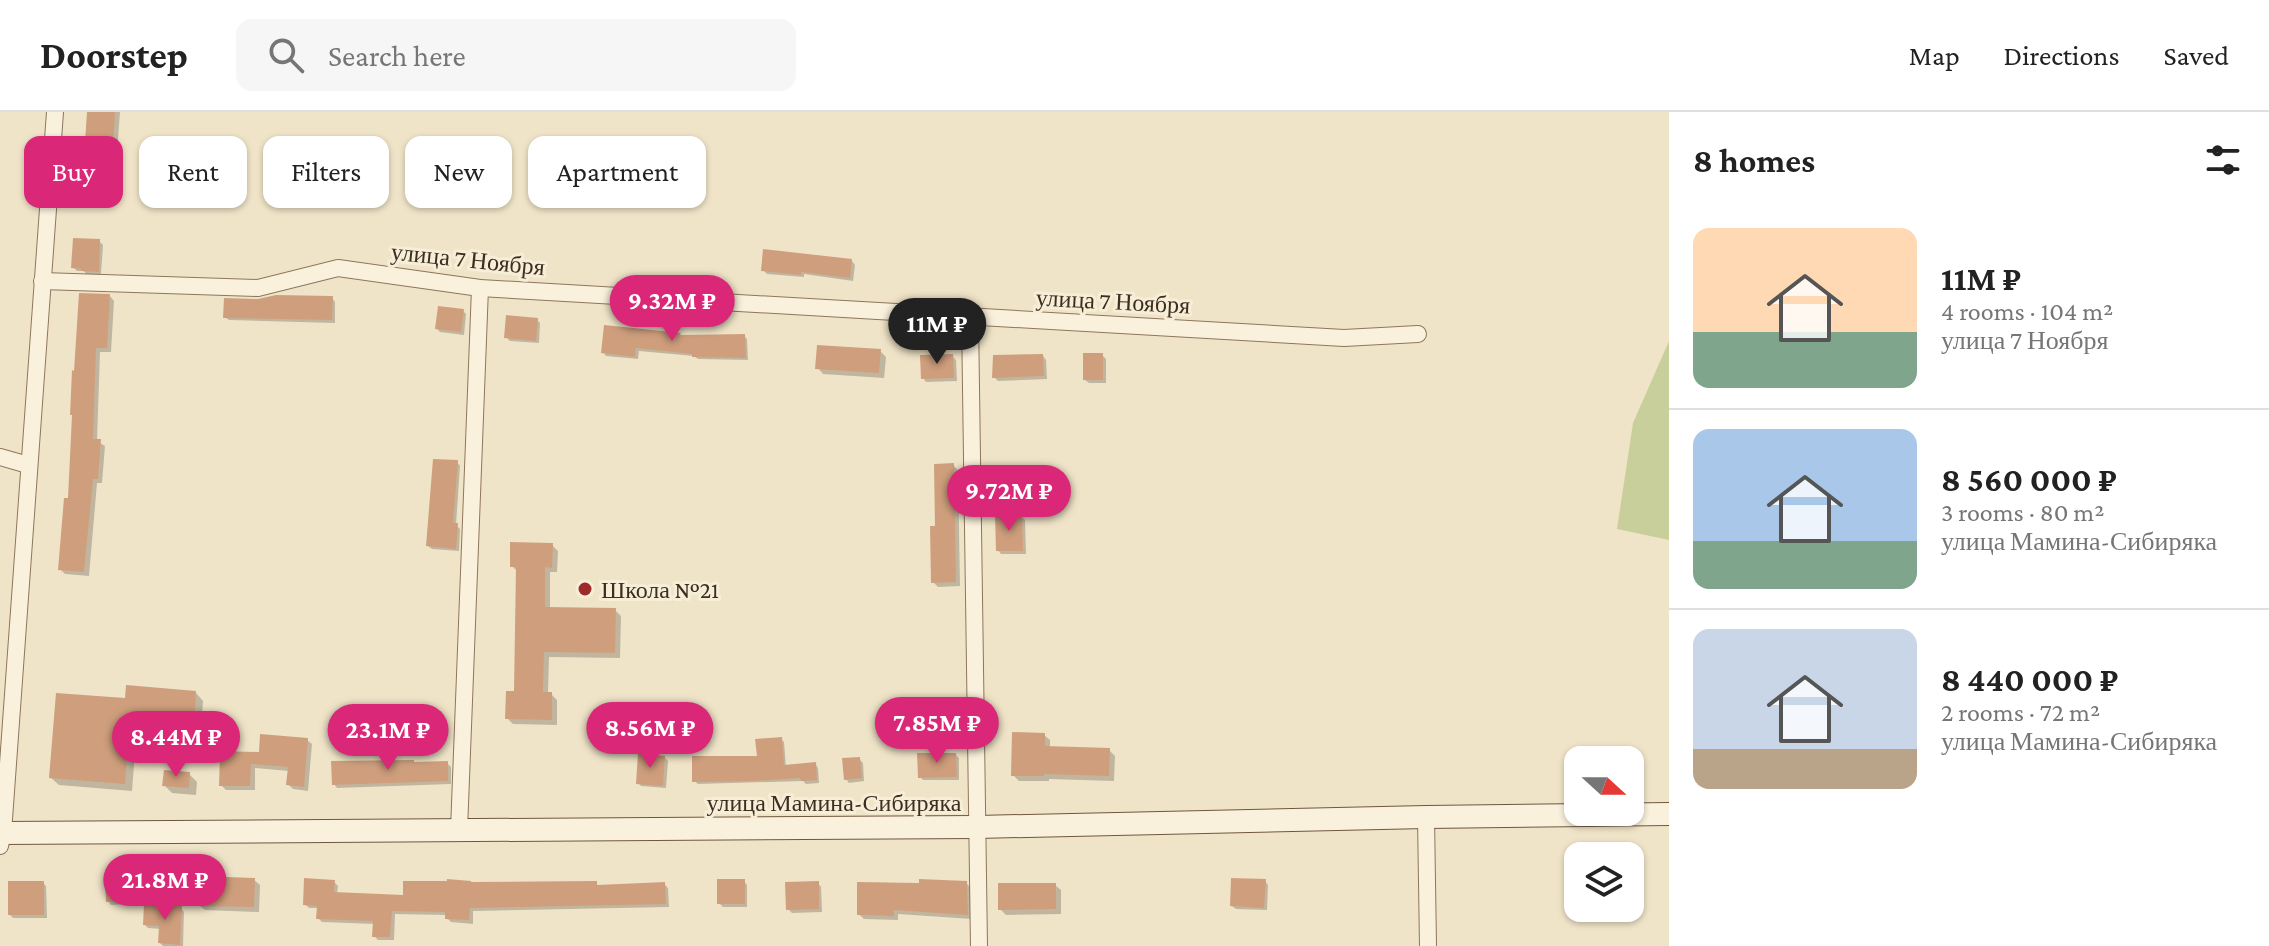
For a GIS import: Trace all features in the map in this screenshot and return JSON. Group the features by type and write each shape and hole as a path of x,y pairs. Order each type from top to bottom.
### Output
{"street":[{"path":"1,837 55,112"},
{"name":"улица 7 Ноября","path":"42,281 258,288 338,268 480,288 970,318 1344,338 1418,334"},
{"path":"459,830 480,288"},
{"path":"970,318 979,946"},
{"path":"0,457 28,465"},
{"name":"улица Мамина-Сибиряка","path":"1,837 977,827 1669,814"},
{"path":"1426,817 1428,946"}],"green space":[{"path":"1669,341 1669,540 1617,529 1633,423"}],"building":[{"path":"87,112 115,112 114,136 85,136"},
{"path":"73,238 100,239 99,272 71,268"},
{"path":"763,249 852,259 850,278 761,271"},
{"path":"79,293 110,294 107,348 96,348 93,439 101,439 98,479 93,479 84,572 58,570 64,498 68,498 72,370"},
{"path":"276,295 333,296 332,320 223,318 224,298 258,299"},
{"path":"438,306 464,309 461,332 435,329"},
{"path":"506,315 538,318 536,341 504,338"},
{"path":"604,325 680,335 745,334 746,358 692,357 692,354 636,348 635,357 601,353"},
{"path":"817,345 881,349 879,373 815,369"},
{"path":"1083,353 1103,353 1103,380 1083,380"},
{"path":"953,354 954,378 921,379 920,355"},
{"path":"1043,354 1044,376 992,378 993,355"},
{"path":"433,459 458,460 453,523 458,523 456,549 426,546"},
{"path":"954,463 956,582 931,583 930,526 935,526 934,464"},
{"path":"995,515 1022,515 1023,551 996,551"},
{"path":"510,542 553,543 552,568 545,567 545,607 616,608 615,653 544,652 543,692 552,692 552,720 505,719 506,691 514,691 516,567 510,567"},
{"path":"126,685 196,691 194,724 130,719 125,784 49,778 56,693 125,698"},
{"path":"1012,732 1045,733 1045,746 1110,748 1109,776 1011,776"},
{"path":"260,734 308,738 304,787 286,785 288,767 251,764 250,786 219,786 220,751 259,752"},
{"path":"782,737 784,765 816,762 817,780 692,782 692,756 757,756 755,739"},
{"path":"638,753 665,756 663,786 636,784"},
{"path":"917,753 956,753 957,777 918,778"},
{"path":"860,757 862,778 844,780 842,758"},
{"path":"331,761 448,761 448,781 332,785"},
{"path":"164,770 190,772 189,788 162,786"},
{"path":"198,876 255,878 254,907 197,906"},
{"path":"124,878 125,901 106,902 105,879"},
{"path":"304,878 335,880 334,892 403,895 403,881 597,881 597,885 665,882 666,904 470,908 469,920 445,919 445,912 392,911 390,937 372,937 373,921 316,919 317,906 303,905"},
{"path":"1231,878 1266,879 1264,908 1230,906"},
{"path":"717,879 745,879 745,904 717,904"},
{"path":"919,879 967,881 968,915 894,910 894,916 857,915 857,882 919,883"},
{"path":"8,881 44,881 44,915 8,915"},
{"path":"819,881 819,909 786,910 785,882"},
{"path":"998,883 1056,883 1056,909 998,910"},
{"path":"144,904 182,906 180,945 158,943 159,926 143,925"}],"place":[{"name":"Школа №21","path":"585,589"}]}
